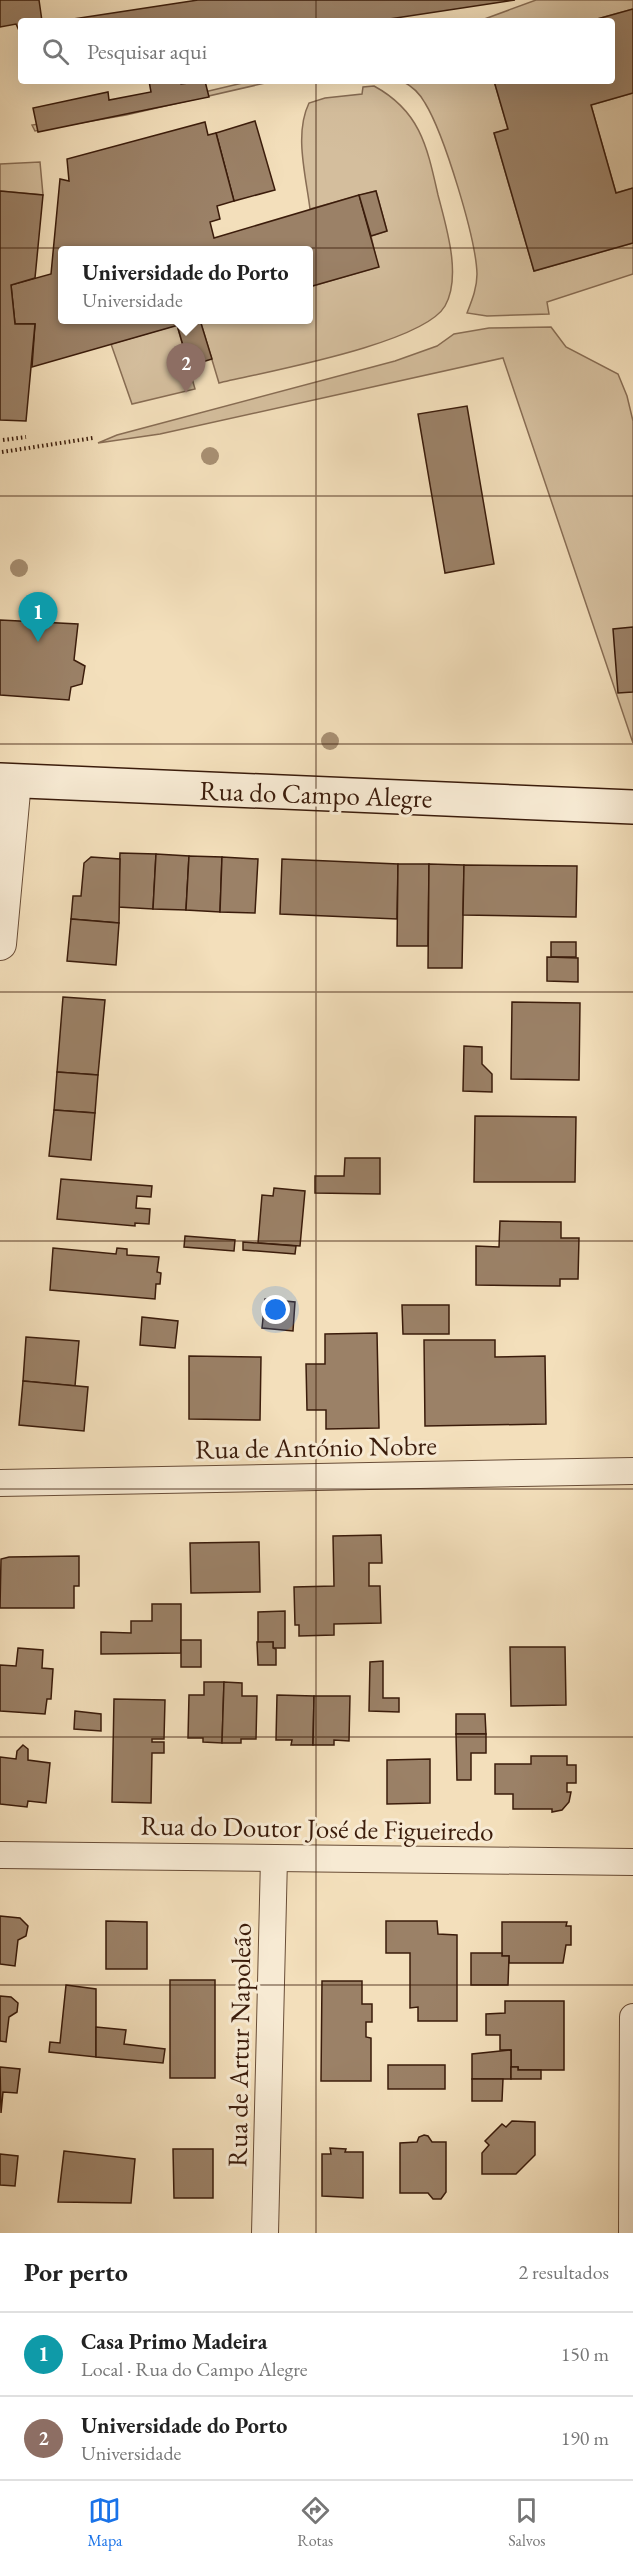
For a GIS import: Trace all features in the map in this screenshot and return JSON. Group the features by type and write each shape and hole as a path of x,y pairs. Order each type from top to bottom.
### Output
{"main road":[{"name":"Rua do Campo Alegre","path":"8,781 633,807"}],"street":[{"path":"0,944 8,781"},
{"name":"Rua de António Nobre","path":"0,1483 633,1472"},
{"name":"Rua do Doutor José de Figueiredo","path":"0,1856 633,1862"},
{"name":"Rua de Artur Napoleão","path":"265,2233 274,1858"},
{"path":"632,2233 633,2017"}],"path":[{"path":"3,440 26,437"},
{"path":"2,452 93,438"}],"shaded area":[{"path":"536,0 633,0 633,9 601,18 487,18"},
{"path":"238,84 261,84 126,115 35,131 32,125 124,111"},
{"path":"407,84 495,84 508,129 494,133 534,271 633,243 633,274 547,302 549,314 487,316 467,313 477,274 465,212 450,161 433,118 418,93"},
{"path":"374,86 402,107 412,119 425,146 451,251 452,280 445,306 431,320 407,333 376,344 341,355 219,383 201,324 313,324 313,286 378,267 371,236 387,231 376,191 310,209 304,169 302,128 309,103 325,98 362,94 363,87"},
{"path":"633,93 633,188 616,193 591,105"},
{"path":"40,162 43,195 0,191 0,164"},
{"path":"177,325 195,389 132,404 111,344"},
{"path":"551,327 566,347 618,374 627,396 633,421 633,743 503,358 160,434 98,443 117,435 395,361 437,346 454,334 489,328"}],"building":[{"path":"0,0 39,0 42,18 18,18 18,28 16,24 0,27"},
{"path":"198,0 515,0 396,18 80,18"},
{"path":"633,9 633,93 591,105 616,193 633,188 633,243 534,271 494,133 508,129 495,84 615,84 615,18 601,18"},
{"path":"150,84 206,84 209,97 38,132 33,108 108,92 109,100 151,92"},
{"path":"255,121 275,190 234,201 216,133"},
{"path":"205,122 208,135 216,133 234,201 217,206 220,219 210,222 214,238 359,195 379,267 313,286 313,246 58,246 58,324 182,324 32,367 35,324 15,324 11,285 51,274 60,179 69,181 67,159"},
{"path":"0,191 43,195 35,278 11,285 15,324 35,324 26,421 0,420"},
{"path":"376,191 387,231 371,236 359,195"},
{"path":"201,324 212,359 189,366 177,325"},
{"path":"467,406 494,564 445,573 418,414"},
{"path":"0,620 78,624 74,660 85,666 82,684 71,687 69,700 0,695"},
{"path":"633,627 633,692 618,693 613,629"},
{"path":"120,853 156,854 153,909 118,907"},
{"path":"156,854 189,856 186,910 153,909"},
{"path":"189,856 222,857 220,912 186,910"},
{"path":"91,857 120,859 119,923 71,919 73,896 81,896 84,863"},
{"path":"222,857 258,859 255,913 220,912"},
{"path":"282,859 398,864 397,919 280,914"},
{"path":"398,864 429,864 428,946 397,946"},
{"path":"429,864 464,865 462,968 428,968"},
{"path":"464,865 577,866 576,917 463,915"},
{"path":"71,919 119,923 116,965 67,961"},
{"path":"551,942 576,942 576,957 551,957"},
{"path":"547,957 578,958 578,982 547,981"},
{"path":"63,997 105,1000 98,1075 57,1072"},
{"path":"512,1002 580,1003 579,1080 511,1079"},
{"path":"464,1046 482,1047 482,1064 492,1074 492,1092 463,1091"},
{"path":"57,1072 98,1075 95,1113 54,1110"},
{"path":"54,1110 95,1113 91,1160 49,1156"},
{"path":"475,1116 576,1117 575,1182 474,1182"},
{"path":"345,1158 380,1158 380,1194 315,1193 315,1176 344,1176"},
{"path":"61,1179 152,1186 151,1197 137,1196 136,1208 150,1209 149,1224 135,1223 135,1226 57,1219"},
{"path":"274,1188 305,1191 300,1246 258,1243 262,1195 273,1196"},
{"path":"500,1221 561,1222 561,1238 579,1238 578,1279 560,1279 560,1286 476,1285 476,1246 499,1247"},
{"path":"185,1236 235,1240 234,1251 184,1247"},
{"path":"243,1242 296,1246 295,1254 243,1250"},
{"path":"53,1248 116,1254 117,1248 127,1249 127,1255 159,1257 157,1272 161,1273 160,1284 156,1284 155,1299 50,1290"},
{"path":"265,1299 295,1302 293,1331 262,1328"},
{"path":"402,1305 449,1305 449,1334 403,1334"},
{"path":"142,1317 178,1321 175,1348 140,1345"},
{"path":"377,1333 379,1428 326,1429 326,1410 307,1410 306,1364 325,1364 325,1334"},
{"path":"26,1337 79,1341 75,1386 23,1381"},
{"path":"424,1340 495,1340 495,1357 545,1356 546,1424 425,1426"},
{"path":"189,1356 261,1357 260,1420 189,1419"},
{"path":"23,1381 88,1387 84,1431 19,1425"},
{"path":"381,1535 382,1563 369,1563 369,1586 380,1586 381,1623 334,1624 334,1635 299,1636 299,1625 295,1625 294,1587 334,1586 333,1536"},
{"path":"259,1542 260,1592 191,1593 190,1543"},
{"path":"79,1556 79,1586 74,1586 74,1608 0,1608 1,1559"},
{"path":"152,1604 181,1604 181,1653 101,1654 101,1632 131,1633 131,1621 152,1621"},
{"path":"285,1611 285,1648 273,1648 273,1642 258,1643 258,1612"},
{"path":"181,1640 201,1640 201,1667 181,1667"},
{"path":"257,1642 273,1642 273,1648 276,1649 276,1665 258,1665"},
{"path":"510,1647 565,1647 566,1705 511,1706"},
{"path":"18,1648 43,1650 42,1668 53,1669 51,1699 47,1699 45,1714 0,1711 0,1665 16,1666"},
{"path":"383,1661 383,1698 399,1698 399,1712 369,1711 370,1662"},
{"path":"204,1682 224,1682 222,1743 203,1742 203,1738 188,1738 189,1695 204,1695"},
{"path":"224,1682 242,1683 242,1696 257,1696 256,1739 241,1739 241,1743 222,1743"},
{"path":"277,1695 314,1696 313,1745 291,1745 292,1740 276,1740"},
{"path":"314,1696 350,1696 349,1741 334,1740 334,1745 313,1745"},
{"path":"114,1699 165,1700 164,1739 152,1739 152,1742 164,1742 164,1753 152,1753 151,1803 112,1802"},
{"path":"75,1711 101,1714 101,1731 74,1729"},
{"path":"456,1714 485,1714 486,1734 456,1734"},
{"path":"456,1734 486,1734 486,1753 471,1753 471,1780 457,1780"},
{"path":"23,1745 28,1749 28,1760 50,1763 46,1803 28,1801 27,1807 0,1804 0,1757 16,1759 17,1751"},
{"path":"531,1756 567,1756 567,1765 576,1765 576,1783 567,1783 567,1792 571,1792 569,1802 562,1810 552,1812 552,1809 513,1809 513,1794 495,1794 495,1764 531,1764"},
{"path":"430,1759 430,1803 387,1804 387,1760"},
{"path":"0,1916 20,1918 28,1926 26,1936 18,1940 15,1966 0,1964"},
{"path":"106,1921 147,1922 147,1969 106,1969"},
{"path":"386,1921 437,1921 438,1934 457,1935 457,2021 418,2021 418,2007 410,2008 410,1953 386,1953"},
{"path":"502,1922 567,1922 566,1926 571,1926 571,1945 566,1945 563,1963 509,1963 509,1956 502,1956"},
{"path":"471,1953 502,1953 502,1956 509,1956 508,1985 471,1985"},
{"path":"170,1980 215,1980 215,2078 170,2078"},
{"path":"322,1981 362,1981 362,2004 372,2004 372,2022 366,2022 366,2037 371,2038 371,2081 321,2081"},
{"path":"66,1985 96,1989 96,2057 49,2052 50,2042 60,2043"},
{"path":"0,1996 11,1997 18,2003 17,2012 9,2017 6,2042 0,2041"},
{"path":"505,2001 564,2001 564,2070 518,2070 518,2067 511,2067 511,2050 500,2050 500,2035 486,2035 486,2014 505,2013"},
{"path":"96,2027 126,2030 124,2044 165,2049 163,2063 96,2057"},
{"path":"511,2050 511,2079 472,2079 472,2054"},
{"path":"388,2065 445,2065 445,2089 388,2089"},
{"path":"0,2067 20,2069 17,2093 3,2092 1,2113"},
{"path":"511,2067 518,2067 518,2070 541,2070 541,2079 511,2079"},
{"path":"472,2079 503,2079 502,2101 472,2101"},
{"path":"512,2121 535,2122 535,2155 516,2174 482,2174 482,2153 489,2145 485,2141 502,2124 506,2127"},
{"path":"428,2136 432,2142 446,2142 446,2192 441,2199 433,2199 428,2193 400,2193 400,2143 417,2142 419,2137"},
{"path":"330,2148 346,2149 345,2152 363,2152 363,2198 322,2196 322,2154 331,2154"},
{"path":"173,2149 213,2149 213,2198 174,2198"},
{"path":"64,2151 135,2159 131,2203 58,2202"},
{"path":"0,2154 18,2156 15,2186 0,2185"}],"place":[{"name":"Universidade do Porto","path":"186,393"},
{"name":"Casa Primo Madeira","path":"38,642"}]}
